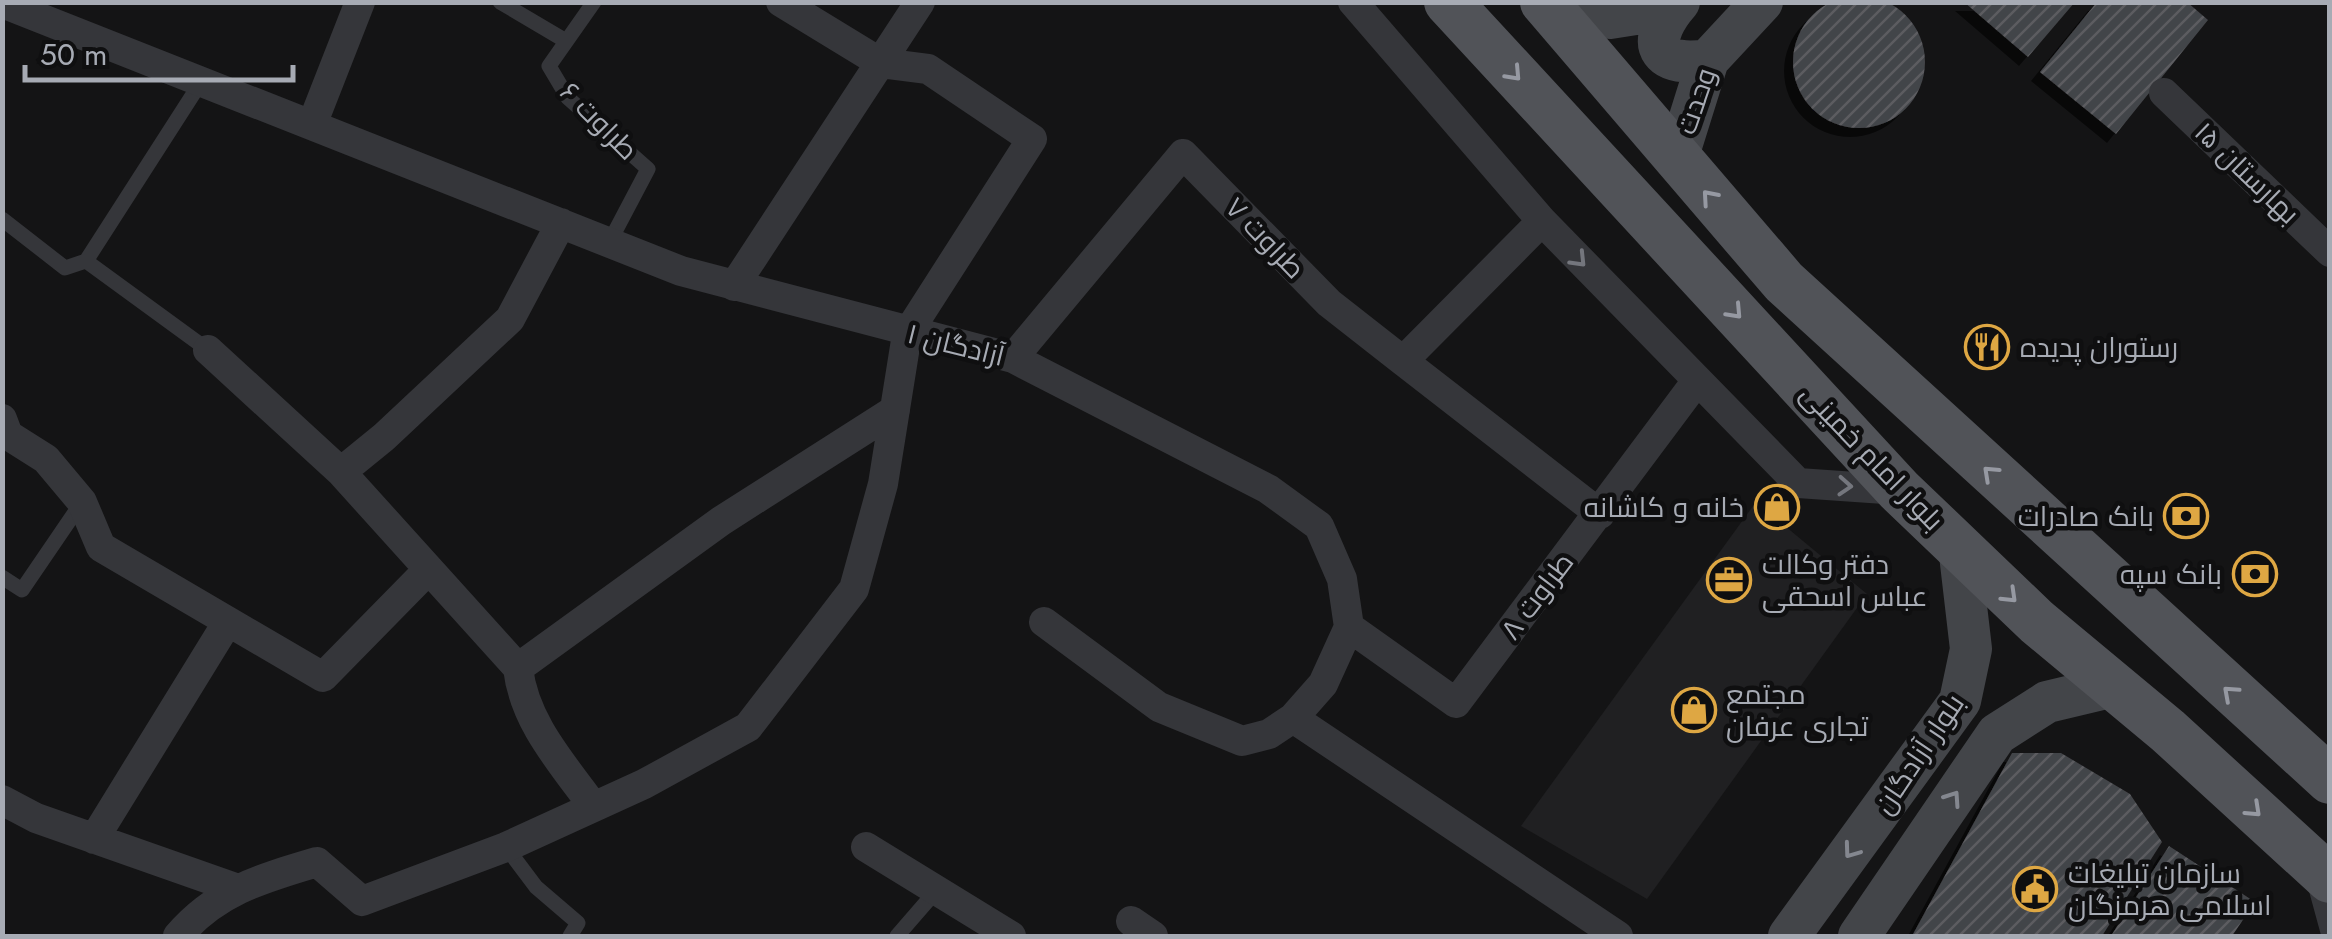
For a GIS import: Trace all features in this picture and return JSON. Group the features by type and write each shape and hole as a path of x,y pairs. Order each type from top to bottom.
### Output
{"main road":[{"name":"بلوار امام خمینی","path":"1448,2 1899,490 2037,622 2320,871"},
{"path":"1544,2 1784,282 2319,764"},
{"path":"1556,2 1610,18 1677,5"},
{"name":"وحدت","path":"1677,160 1708,60 1762,2"},
{"path":"1677,5 1660,26 1662,52 1670,62 1708,60"},
{"name":"بلوار آزادگان","path":"1789,936 1960,701 1971,648 1959,546"},
{"name":"بلوار آزادگان","path":"1860,936 1997,734 2047,702 2114,686"}],"street":[{"path":"313,122 360,2"},
{"path":"178,936 196,914 235,888 317,862 362,901 506,846 748,727 854,589 883,484 907,334 1032,139 928,69 881,63 782,2"},
{"path":"734,286 920,2"},
{"path":"1353,2 1542,221 1798,483 1899,490"},
{"name":"آزادگان ۱","path":"2,3 61,13 202,82 313,122 609,243 734,286 907,334 1013,358 1268,489 1319,526 1342,579 1349,627"},
{"name":"بهارستان ۱۵","path":"2164,93 2330,252"},
{"name":"طراوت ۷","path":"1013,358 1183,154 1329,303 1404,361"},
{"path":"1542,221 1404,361 1600,514"},
{"path":"341,472 510,319 561,224"},
{"path":"208,350 341,472 518,668 520,695 532,719 593,806"},
{"name":"طراوت ۸","path":"1349,627 1456,703 1696,382"},
{"path":"518,668 722,521 894,410"},
{"path":"2,419 8,435 46,459 82,502 100,547 323,677 428,570"},
{"path":"1044,622 1158,707 1242,741 1269,734 1293,718 1323,684 1349,627"},
{"path":"94,839 227,623"},
{"path":"1293,718 1618,936"},
{"path":"2,800 94,839 235,888"},
{"path":"866,846 1011,936"}],"lane":[{"path":"500,2 566,41"},
{"name":"طراوت ۶","path":"594,2 549,66 568,98 648,169 609,243"},
{"path":"2,219 64,268 86,261 202,82"},
{"path":"86,261 208,350"},
{"path":"2,577 22,590 82,502"},
{"path":"506,846 536,887 578,924 570,936"},
{"path":"2320,871 2329,936"},
{"path":"896,936 936,891"}],"shaded area":[{"name":"مجتمع تجاری عرفان","path":"1756,502 1867,594 1647,899 1521,826"}],"building":[{"path":"1859,-4 1884,1 1905,16 1920,37 1925,62 1920,87 1905,108 1884,123 1859,128 1834,123 1813,108 1798,87 1793,62 1798,37 1813,16 1834,1"},
{"path":"1964,2 2075,2 2028,57"},
{"path":"2097,2 2187,2 2208,20 2116,134 2040,72"},
{"name":"سازمان تبلیغات اسلامی هرمزگان","path":"2012,753 2061,753 2130,794 2162,842 2102,936 1912,936"},
{"path":"2169,846 2255,902 2232,936 2111,936"}],"place":[{"name":"رستوران پدیده","path":"1987,347"},
{"name":"خانه و کاشانه","path":"1777,507"},
{"name":"بانک صادرات","path":"2186,516"},
{"name":"بانک سپه","path":"2255,574"},
{"name":"دفتر وکالت عباس اسحقی","path":"1729,580"},
{"name":"مجتمع تجاری عرفان","path":"1694,710"},
{"name":"سازمان تبلیغات اسلامی هرمزگان","path":"2035,889"}]}
